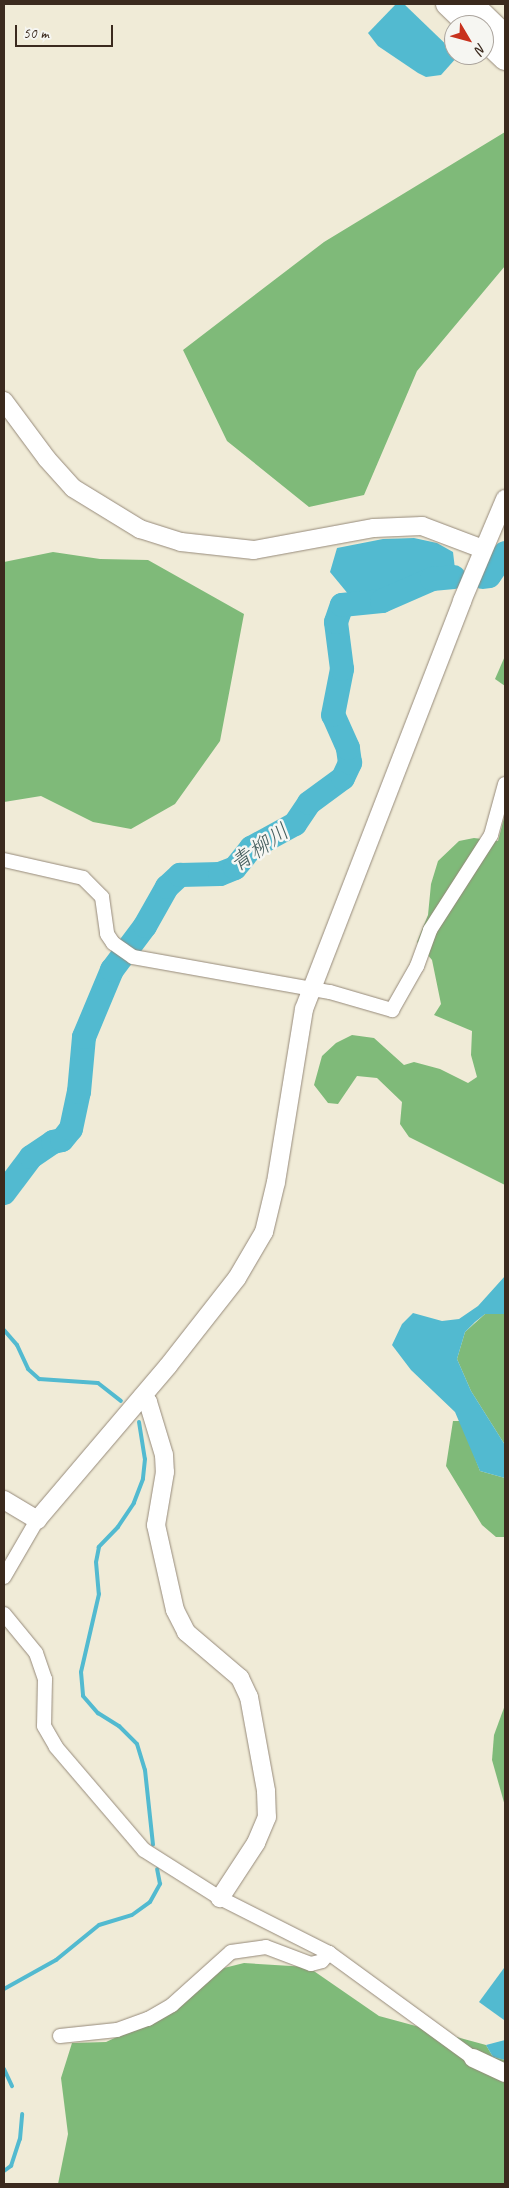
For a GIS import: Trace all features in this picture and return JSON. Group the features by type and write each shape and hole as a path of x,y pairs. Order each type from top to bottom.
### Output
{"main road":[{"path":"446,4 458,15"},
{"path":"472,4 505,36"},
{"path":"494,48 505,58"}],"street":[{"path":"4,401 47,459 73,488 140,529 181,542 254,550 374,528 422,526 484,549"},
{"path":"4,1577 37,1520 142,1397 237,1278 264,1232 276,1182 304,1009 484,549 505,500"},
{"path":"4,860 83,878 102,897 107,934 127,954 312,988 392,1010 417,966 430,930 491,835 505,784"},
{"path":"142,1397 148,1402 164,1455 165,1472 156,1525 175,1610 186,1632 240,1678 249,1697 266,1792 267,1817 256,1843 220,1898"},
{"path":"4,1500 37,1520"},
{"path":"4,1614 36,1653 45,1679 44,1726 56,1747 144,1850 220,1898 330,1952 473,2058 505,2073"},
{"path":"60,2036 117,2030 148,2019 172,2005 231,1952 266,1947 311,1964 322,1961 330,1952"}],"green space":[{"path":"505,132 505,266 417,371 364,495 309,507 227,441 183,350 324,242"},
{"path":"53,552 100,559 148,560 244,614 220,741 175,804 131,829 93,822 41,796 4,802 4,562"},
{"path":"505,656 505,686 495,679"},
{"path":"504,818 505,1185 409,1137 400,1124 402,1102 377,1078 357,1076 338,1104 328,1103 314,1085 322,1056 336,1043 352,1035 374,1038 404,1065 414,1062 440,1069 468,1083 477,1077 471,1055 472,1031 434,1015 441,1004 432,960 417,942 428,915 431,884 438,861 459,841 474,838 498,841"},
{"path":"485,1314 505,1314 505,1445 471,1391 457,1359 465,1332"},
{"path":"453,1421 461,1421 480,1471 505,1478 505,1537 496,1537 482,1525 446,1466"},
{"path":"505,1705 505,1806 492,1760 494,1735"},
{"path":"244,1963 308,1967 379,2016 486,2045 493,2057 505,2060 505,2184 58,2184 68,2134 61,2078 72,2043 106,2042 173,2011 216,1970"}],"water":[{"path":"396,4 404,4 444,43 444,65 450,65 441,75 426,77 378,46 368,33"},
{"path":"414,538 437,543 453,552 455,569 429,572 376,594 349,595 330,572 337,548 383,539"},
{"path":"505,1276 505,1314 485,1314 475,1322 465,1332 457,1359 471,1391 505,1445 505,1478 480,1471 455,1412 411,1370 392,1345 402,1324 413,1313 442,1321 459,1319 478,1306"},
{"path":"505,1969 504,2020 479,2002"},
{"path":"505,2040 505,2060 493,2057 486,2045"}],"waterway":[{"name":"青柳川","path":"483,577 489,576 505,553"},
{"name":"青柳川","path":"4,1193 31,1157 53,1142 62,1140 71,1129 79,1092 84,1037 112,970 145,926 167,887 180,875 220,874 235,868 251,848 295,824 309,803 343,778 350,763 348,748 333,715 342,669 336,622 342,605 382,601 432,579 454,577"},
{"path":"4,1330 17,1345 28,1369 39,1379 98,1383 121,1401"},
{"path":"139,1422 145,1459 143,1479 134,1503 118,1527 99,1547 96,1562 99,1594 81,1672 83,1696 98,1713 119,1726 137,1744 145,1770 153,1845"},
{"path":"4,1989 56,1960 99,1925 132,1915 150,1902 160,1884 157,1869"},
{"path":"4,2069 12,2086"},
{"path":"4,2171 11,2166 20,2139 22,2114"}]}
